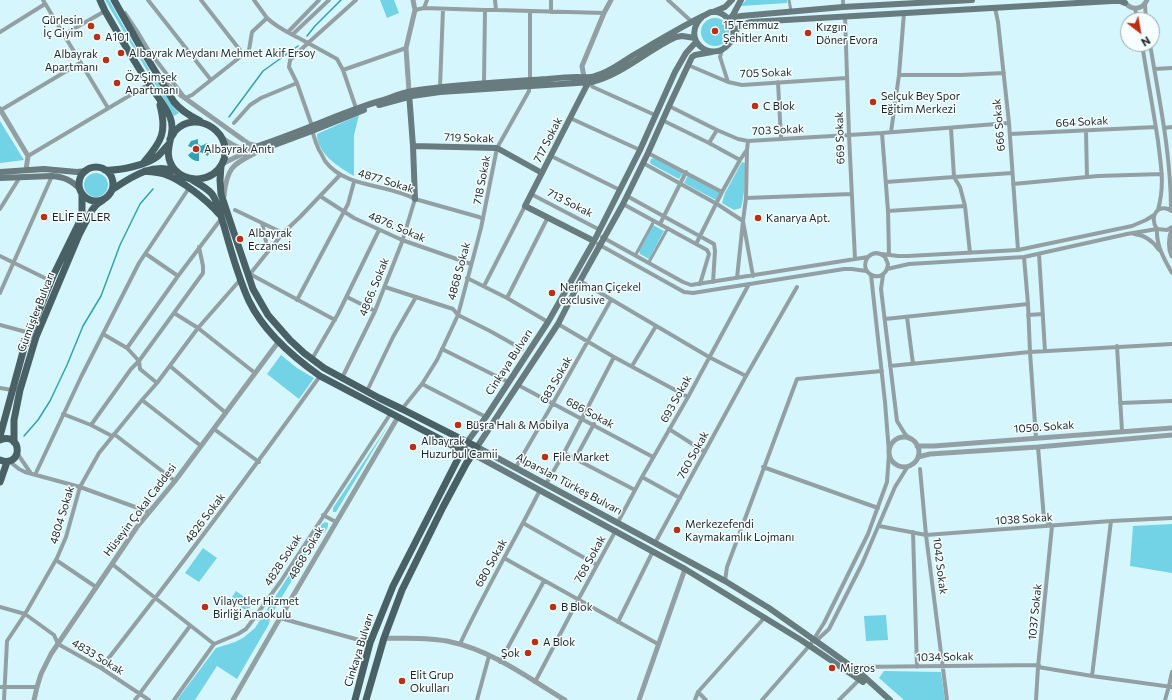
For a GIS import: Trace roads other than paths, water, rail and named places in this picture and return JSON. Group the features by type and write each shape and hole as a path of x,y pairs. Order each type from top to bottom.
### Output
{"main road":[{"path":"100,0 148,84 159,98 171,119 172,129 168,151 172,165 182,176 199,179 208,177 216,172 225,156 225,147 222,138 210,125 202,122 176,106 139,46 114,0"},
{"path":"586,80 604,72 691,21 725,6 732,0"},
{"path":"730,20 741,0"},
{"path":"730,20 740,16 843,7 930,1 972,0"},
{"path":"703,16 695,26 694,34 701,47 712,52 722,50 729,44 738,27 745,23 751,22 1125,1"},
{"path":"712,12 726,16 730,20 734,30 733,38"},
{"path":"260,148 409,94 530,83 602,79 676,37 682,36 696,40"},
{"name":"Cinkaya Bulvarı","path":"355,700 370,644 392,586 452,468 467,442 486,417 548,322 597,235 620,190 640,150 675,72 686,53 696,40"},
{"name":"Cinkaya Bulvarı","path":"366,700 384,638 405,583 446,501 475,451 558,324 623,204 688,65 695,55 712,52"},
{"name":"717 Sokak","path":"525,206 570,118 586,80"},
{"path":"312,129 356,108 409,94 440,88 484,83 530,83"},
{"path":"409,94 414,146 415,199"},
{"path":"144,162 160,142 162,134 163,116 159,98"},
{"path":"81,191 80,179 82,174 91,168 96,167 105,170 120,170 152,160 170,141 176,131 183,125 192,122 202,122"},
{"name":"719 Sokak","path":"414,146 498,148 542,173"},
{"name":"Alparslan Türkeş Bulvarı","path":"221,165 220,187 256,295 268,315 290,340 312,359 324,368 378,398 467,442 475,451 540,490 616,530 765,617 830,651 852,667 890,700"},
{"path":"0,172 44,168 77,172 86,171"},
{"path":"113,188 145,171 162,168 176,171"},
{"path":"0,178 52,176 67,179 81,191 87,199 97,202 108,197 113,188 111,176 105,170"},
{"name":"Alparslan Türkeş Bulvarı","path":"145,171 163,174 173,178 208,202 221,217"},
{"name":"Alparslan Türkeş Bulvarı","path":"189,178 206,189 218,205 240,280 259,318 301,363 320,376 462,450 475,451 516,468 655,542 725,582 769,608 860,679 884,700"},
{"name":"Gümüşler Bulvarı","path":"0,436 24,348 51,281 79,223 82,212 81,191"},
{"name":"Gümüşler Bulvarı","path":"17,453 18,448 14,442 14,420 20,390 36,337 79,235 92,210 103,200"},
{"name":"713 Sokak","path":"525,206 548,217 597,235"},
{"path":"0,440 8,439 14,442"},
{"path":"444,441 454,455 452,468"},
{"path":"0,482 5,461 14,459 17,453"}],"street":[{"path":"148,0 211,80"},
{"path":"201,0 243,54"},
{"path":"254,0 267,18 275,25 337,59 343,70 356,108"},
{"path":"288,32 319,0"},
{"path":"293,34 328,0"},
{"path":"308,43 356,0"},
{"path":"409,94 406,48 415,10 413,0"},
{"path":"424,8 427,0"},
{"path":"495,0 496,10"},
{"path":"551,0 551,12"},
{"path":"611,0 582,66 586,80 593,87 655,115"},
{"path":"668,0 691,21"},
{"path":"789,0 791,12"},
{"path":"843,0 843,7"},
{"path":"1125,1 1131,8 1135,9 1142,7 1147,1"},
{"path":"1146,12 1147,1"},
{"path":"0,32 44,2 108,108"},
{"path":"415,10 424,8 604,13"},
{"name":"666 Sokak","path":"995,8 998,22 1009,123 1018,250"},
{"path":"119,9 129,19 149,52 185,98"},
{"path":"440,88 443,9"},
{"path":"484,83 485,10"},
{"path":"63,35 105,11"},
{"path":"530,11 530,83"},
{"path":"891,132 899,75 904,13"},
{"name":"669 Sokak","path":"845,16 855,259"},
{"path":"185,98 192,95 249,50 252,32 267,18"},
{"name":"4877 Sokak","path":"308,43 290,60 289,67 297,84 318,146 326,161 340,175 354,182 370,184 483,219"},
{"path":"139,46 149,52"},
{"path":"343,70 406,48"},
{"path":"722,50 720,57 728,82"},
{"path":"597,235 691,285 868,257 878,253 908,256 1018,250 1132,226 1146,220 1154,215 1158,210 1162,198 1163,185 1156,127 1143,52"},
{"path":"1151,52 1164,128 1171,184 1172,210 1166,208 1158,210"},
{"path":"26,170 28,156 0,110 80,63"},
{"name":"705 Sokak","path":"688,65 728,82 742,85 847,78"},
{"path":"152,68 170,87 249,144 260,148"},
{"path":"1154,69 1172,68"},
{"path":"899,75 1004,73"},
{"path":"778,82 781,139"},
{"name":"718 Sokak","path":"483,219 498,148 529,91 530,83"},
{"path":"28,156 148,84"},
{"path":"234,123 250,105 261,98 297,84"},
{"name":"703 Sokak","path":"669,106 738,140 748,141 882,133 1009,123"},
{"path":"570,118 640,150"},
{"path":"662,120 740,160"},
{"name":"664 Sokak","path":"1010,134 1156,127"},
{"path":"951,128 954,177 960,187 965,206 970,253"},
{"path":"1164,128 1172,128"},
{"path":"709,143 717,130"},
{"path":"1086,130 1087,177"},
{"path":"882,133 888,211 889,255"},
{"path":"222,138 239,148 260,148"},
{"path":"737,278 746,198 748,141"},
{"path":"221,165 242,154 260,148"},
{"path":"224,200 226,178 232,169 238,162 260,148"},
{"path":"696,244 722,192 747,150"},
{"path":"648,152 722,192"},
{"path":"551,156 620,190"},
{"path":"643,163 717,204 743,221 753,276"},
{"path":"660,224 686,172"},
{"path":"886,182 1012,173"},
{"path":"1013,184 1087,177 1162,174"},
{"path":"335,320 249,275 283,233 340,175"},
{"path":"0,293 52,176"},
{"path":"0,209 20,177"},
{"path":"297,300 348,204 354,182"},
{"path":"35,475 81,377 139,263 189,188"},
{"name":"713 Sokak","path":"531,194 597,235"},
{"path":"746,198 852,194"},
{"name":"4876. Sokak","path":"320,196 354,218 379,230 402,240 471,264"},
{"path":"627,196 715,245 713,282"},
{"name":"4866. Sokak","path":"342,378 375,311 385,287 415,199"},
{"path":"623,204 708,251 700,284"},
{"path":"484,286 525,206"},
{"path":"888,211 965,206"},
{"path":"235,210 283,233"},
{"path":"1154,215 1153,222 1157,229 1157,238 1161,252"},
{"path":"127,348 221,217"},
{"path":"507,298 548,217"},
{"name":"4868 Sokak","path":"402,409 422,384 437,360 458,314 483,219"},
{"path":"636,254 654,222"},
{"path":"262,223 268,251"},
{"path":"649,262 668,228"},
{"path":"597,235 600,245 688,293 844,269 866,271 875,276 883,274 887,270 901,265 1024,257 1127,234 1157,229 1167,230 1172,228 1169,246 1172,256"},
{"path":"312,359 335,320 379,230"},
{"path":"1127,234 1138,234 1146,237 1156,245 1172,273"},
{"path":"91,425 131,369 140,361 203,273 200,247"},
{"path":"878,253 887,260 887,270"},
{"path":"146,254 178,276"},
{"path":"1039,254 1045,351"},
{"path":"0,256 51,281"},
{"path":"866,271 865,264 868,257"},
{"path":"1024,257 1036,438"},
{"path":"762,700 813,642 829,629 862,564 895,487 908,466 918,457 917,446 905,434 897,421 881,289 883,274"},
{"path":"871,275 882,371 889,453 894,464 902,467 908,466"},
{"path":"467,278 507,298 548,322"},
{"name":"4804 Sokak","path":"4,700 2,687 6,640 25,614 56,560 66,537 80,486 99,453 157,383 198,328 240,280"},
{"path":"580,281 709,357 746,376"},
{"name":"693 Sokak","path":"618,522 749,284"},
{"path":"385,287 453,309 458,314 522,349"},
{"name":"760 Sokak","path":"655,542 746,376 797,287"},
{"path":"347,296 375,311"},
{"path":"367,391 393,337 416,297"},
{"name":"683 Sokak","path":"516,468 611,300"},
{"path":"885,319 1028,304"},
{"path":"174,313 198,328 255,373"},
{"path":"1028,315 1043,314"},
{"path":"907,317 913,364"},
{"path":"558,324 614,357 688,397"},
{"path":"0,325 30,333"},
{"path":"632,366 656,326"},
{"path":"104,334 127,348 140,361 140,369 157,383"},
{"name":"Hüseyin Çokal Caddesi","path":"34,700 41,674 58,644 96,587 137,527 175,481 279,341"},
{"path":"890,366 1030,352 1172,344"},
{"path":"1117,346 1122,432"},
{"path":"442,349 508,382"},
{"path":"546,484 564,453 614,357"},
{"path":"170,366 226,413"},
{"path":"725,582 727,567 797,379 882,371"},
{"name":"4826 Sokak","path":"100,668 156,598 259,462 320,376"},
{"path":"422,384 486,417"},
{"name":"686 Sokak","path":"518,385 594,424 653,457"},
{"path":"0,388 12,390"},
{"path":"142,400 201,446"},
{"path":"1120,403 1172,401"},
{"name":"4828 Sokak","path":"214,644 246,629 281,580 391,413"},
{"path":"63,414 113,435 175,481"},
{"name":"4868 Sokak","path":"233,700 398,417"},
{"path":"575,459 594,424"},
{"name":"1050. Sokak","path":"917,446 1172,428"},
{"path":"214,429 259,462"},
{"path":"669,429 705,452"},
{"name":"1050. Sokak","path":"918,457 930,454 1038,447 1172,435"},
{"path":"813,642 868,534 887,482 890,447 896,440 906,438 910,439"},
{"path":"1038,447 1044,519 1052,526"},
{"path":"17,453 30,473"},
{"path":"564,453 635,490"},
{"path":"5,461 35,475 80,486 149,512"},
{"path":"764,467 878,508"},
{"name":"1042 Sokak","path":"920,469 926,535 948,700"},
{"path":"642,477 680,498"},
{"name":"680 Sokak","path":"460,644 472,617 540,490"},
{"path":"323,515 336,522"},
{"name":"1038 Sokak","path":"879,526 926,535 1172,518"},
{"path":"1092,676 1111,522"},
{"path":"523,523 597,565"},
{"name":"1037 Sokak","path":"1036,700 1052,526"},
{"name":"768 Sokak","path":"535,682 616,530"},
{"path":"914,532 917,666"},
{"path":"618,622 653,551"},
{"path":"504,558 658,644"},
{"path":"56,560 96,587"},
{"path":"112,564 214,644 174,700"},
{"path":"639,700 685,569"},
{"path":"500,662 544,581"},
{"name":"4833 Sokak","path":"0,607 25,614 54,635 58,644 100,668 149,700"},
{"path":"695,700 698,692 765,617"},
{"path":"280,618 370,644"},
{"path":"135,700 190,626"},
{"path":"384,638 439,640 460,644 489,656 565,700"},
{"path":"477,700 489,656"},
{"name":"1034 Sokak","path":"852,667 1038,666 1092,676 1171,686"},
{"path":"1165,700 1171,686 1172,672"},
{"path":"839,700 860,679"},
{"path":"2,687 37,687"},
{"path":"698,692 706,700"}],"waterway":[{"path":"307,36 341,0"},
{"path":"229,117 263,71 298,46"},
{"path":"24,436 38,420 50,401 83,326 101,296 120,245 140,204 153,189"}],"place":[{"name":"Gürlesin İç Giyim","path":"91,26"},
{"name":"15 Temmuz Şehitler Anıtı","path":"715,31"},
{"name":"Kızgın Döner Evora","path":"808,33"},
{"name":"A101","path":"97,37"},
{"name":"Albayrak Meydanı Mehmet Akif Ersoy","path":"121,53"},
{"name":"Albayrak Apartmanı","path":"106,60"},
{"name":"Öz Şimşek Apartmanı","path":"117,83"},
{"name":"Selçuk Bey Spor Eğitim Merkezi","path":"873,102"},
{"name":"C Blok","path":"755,106"},
{"name":"Albayrak Anıtı","path":"196,149"},
{"name":"ELİF EVLER","path":"44,217"},
{"name":"Kanarya Apt.","path":"758,218"},
{"name":"Albayrak Eczanesi","path":"240,239"},
{"name":"Neriman Çiçekel exclusive","path":"552,293"},
{"name":"Büşra Halı & Mobilya","path":"458,425"},
{"name":"Albayrak Huzurbul Camii","path":"413,447"},
{"name":"File Market","path":"545,457"},
{"name":"Merkezefendi Kaymakamlık Lojmanı","path":"677,530"},
{"name":"Vilayetler Hizmet Birliği Anaokulu","path":"205,607"},
{"name":"B Blok","path":"553,607"},
{"name":"A Blok","path":"535,642"},
{"name":"Şok","path":"528,653"},
{"name":"Migros","path":"832,668"},
{"name":"Elit Grup Okulları","path":"402,681"}]}
